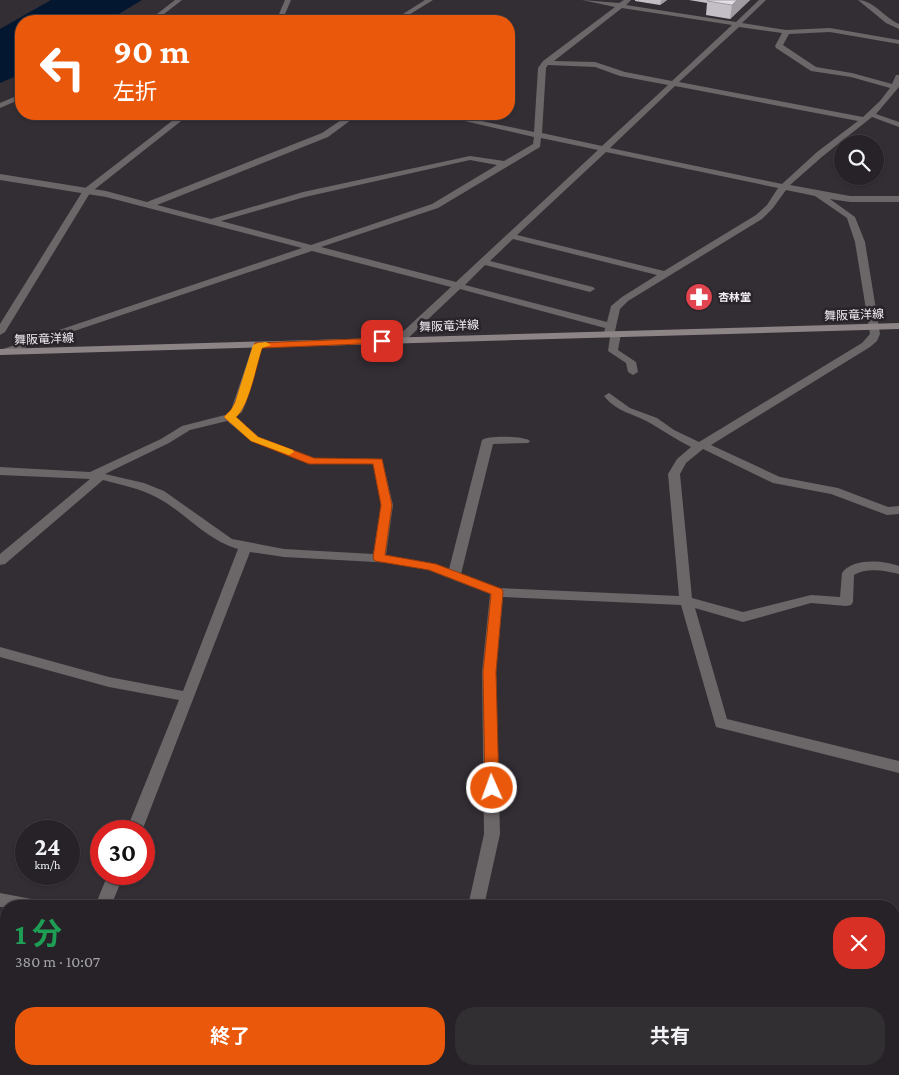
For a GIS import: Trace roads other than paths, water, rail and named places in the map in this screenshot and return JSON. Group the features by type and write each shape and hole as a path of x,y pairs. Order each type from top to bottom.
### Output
{"main road":[{"name":"舞阪竜洋線","path":"2,352 258,345 612,331 899,326"}],"street":[{"path":"159,15 179,0"},
{"path":"282,15 288,0"},
{"path":"406,15 430,0"},
{"path":"585,0 786,32 836,31 899,42"},
{"path":"2,352 436,206 537,145 542,68 628,0"},
{"path":"400,340 763,0"},
{"path":"861,0 888,22 899,27"},
{"path":"786,32 780,46 814,69 852,75 895,87"},
{"path":"546,63 592,63 606,66 623,74 672,84 867,117 899,125"},
{"path":"632,372 631,362 612,351 615,308 625,299 759,217 773,205 784,187 811,162 867,117 895,87 899,77"},
{"path":"0,106 15,99"},
{"path":"0,332 87,191 178,120"},
{"path":"148,206 325,135 346,120"},
{"path":"466,120 818,194 850,199 899,199"},
{"path":"209,222 303,195 470,158 506,164"},
{"path":"0,177 106,194 457,286 612,331"},
{"path":"818,194 851,216 860,242 875,334 873,339 866,345 701,446 681,461 674,474 686,601 721,722 899,767"},
{"path":"510,236 665,274"},
{"path":"483,262 590,289"},
{"path":"0,561 97,475 166,441 186,428 230,417 236,412 258,345"},
{"path":"609,396 626,410 653,420 670,432 777,480 834,491 887,511 899,510"},
{"path":"230,417 255,439 313,461 378,461 386,505 379,558"},
{"path":"454,576 488,440 524,441"},
{"path":"0,470 97,475 140,486 160,494 228,542 245,547 284,553 393,559 431,567 498,592 686,601 743,617 811,599 846,602 848,574 858,567 890,567 899,570"},
{"path":"138,820 245,547"},
{"path":"477,900 492,834 489,672 498,592"},
{"path":"0,652 109,682 188,697"},
{"path":"105,900 112,885"}],"water":[{"path":"51,0 142,0 117,15 25,15"},
{"path":"15,20 15,77 0,83 0,29"}],"place":[{"name":"杏林堂","path":"699,297"}]}
